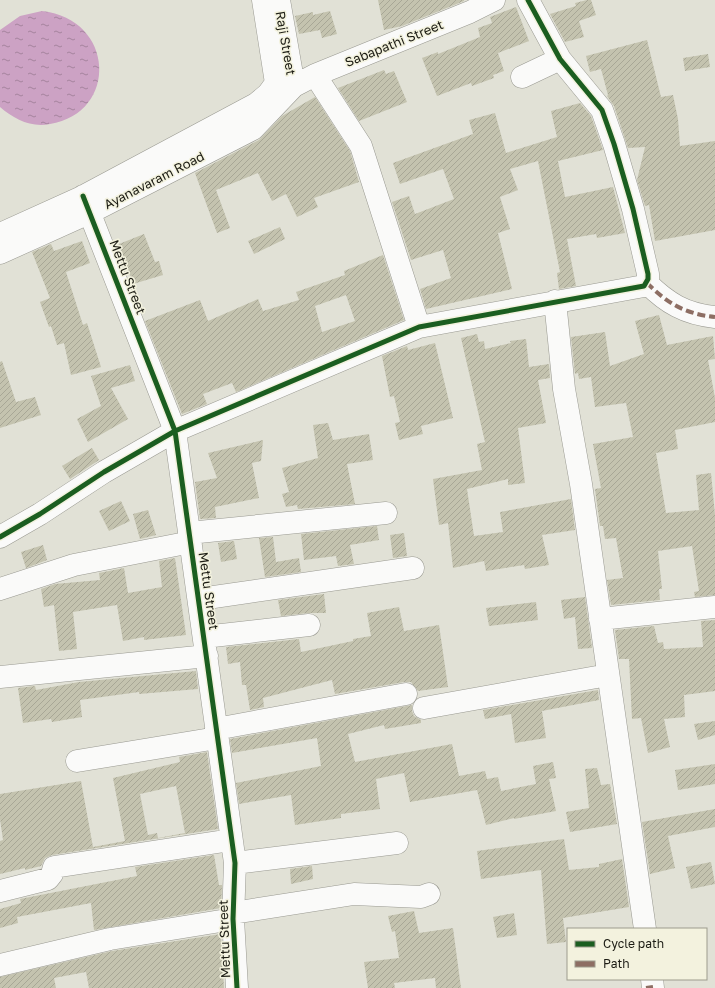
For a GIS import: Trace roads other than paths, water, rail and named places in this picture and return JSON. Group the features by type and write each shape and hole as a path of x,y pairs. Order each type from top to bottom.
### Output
{"street":[{"name":"Raji Street","path":"263,0 285,84"},
{"name":"Raji Street","path":"279,0 285,84"},
{"name":"Sabapathi Street","path":"285,84 315,75 470,12 494,0"},
{"path":"0,537 40,514 104,472 175,431 419,328 644,286 648,274 633,209 614,144 602,110 560,59 528,0"},
{"path":"522,78 560,59"},
{"path":"315,75 361,146 419,328"},
{"name":"Ayanavaram Road","path":"0,253 87,204 253,129 285,84"},
{"name":"Ayanavaram Road","path":"0,234 87,204"},
{"name":"Mettu Street","path":"87,204 175,431 200,599 205,647 235,863 233,916 237,988"},
{"path":"646,283 661,296 684,311 715,316"},
{"path":"555,302 564,389 581,484 645,928"},
{"path":"0,589 74,565 190,537 386,512"},
{"path":"200,599 413,568"},
{"path":"600,619 715,607"},
{"path":"0,677 205,647 309,626"},
{"path":"424,708 608,675"},
{"path":"76,761 217,734 406,694"},
{"path":"0,891 48,879 52,874 54,867 231,840"},
{"path":"235,863 397,843"},
{"path":"0,965 110,939 354,894 421,897 429,894"}],"water":[{"path":"42,11 66,18 84,30 95,47 99,66 97,86 88,103 72,116 50,124 36,125 17,119 0,107 0,30 20,16"}]}
